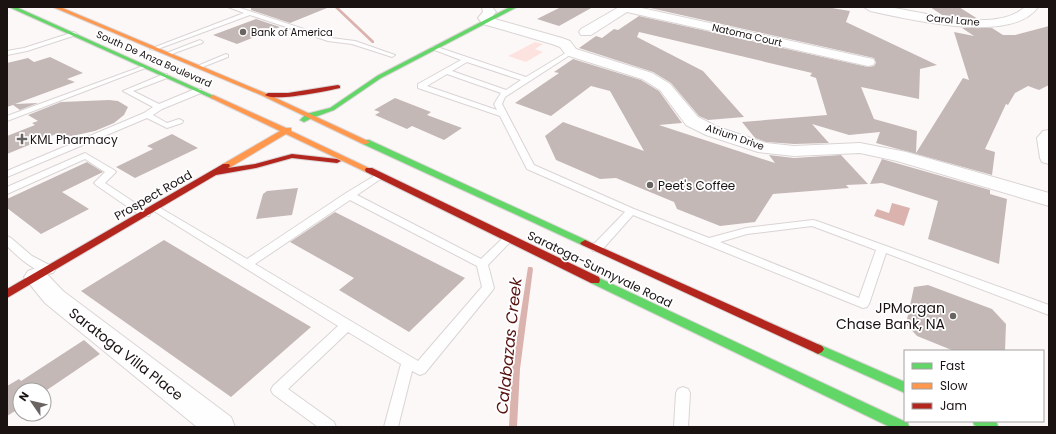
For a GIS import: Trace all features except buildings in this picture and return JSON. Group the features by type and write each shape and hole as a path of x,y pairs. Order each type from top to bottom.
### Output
{"main road":[{"name":"South De Anza Boulevard","path":"12,7 288,130"},
{"name":"Prospect Road","path":"7,294 288,130 309,116 332,109 379,77 434,48 484,13 514,7"},
{"name":"South De Anza Boulevard","path":"63,8 113,31 263,94 309,116"},
{"path":"44,10 63,8"},
{"path":"41,20 60,18 90,32 113,31"},
{"path":"381,61 402,50"},
{"path":"263,94 288,95 341,85 316,102 309,116"},
{"name":"Saratoga-Sunnyvale Road","path":"309,116 904,388"},
{"name":"Saratoga-Sunnyvale Road","path":"288,130 379,176 684,324 903,427"},
{"path":"215,173 256,166 292,156 355,164"},
{"path":"981,422 992,427"}],"street":[{"path":"586,32 626,7"},
{"name":"Natoma Court","path":"626,7 868,62"},
{"name":"Carol Lane","path":"870,7 945,21 971,23 1006,22 1020,17 1030,11 1032,7"},
{"name":"Atrium Drive","path":"484,13 565,44 571,52 647,76 666,87 692,121 712,131 764,148 794,151 860,148 900,156 1049,200"},
{"path":"1049,135 1046,138 1049,158"},
{"name":"Saratoga Villa Place","path":"43,273 54,297 220,427"}],"lane":[{"path":"231,7 330,40 353,42 392,55"},
{"path":"153,48 250,13"},
{"path":"7,53 25,50 74,34"},
{"path":"167,54 200,42"},
{"path":"434,48 527,80"},
{"path":"571,52 502,96 498,104 530,168 631,211 863,304 882,248"},
{"path":"198,67 226,56"},
{"path":"467,59 421,86 504,115"},
{"path":"7,119 145,67"},
{"path":"447,71 507,93"},
{"path":"159,108 127,90 164,76"},
{"path":"7,174 146,115 198,91"},
{"path":"146,115 167,126 179,121"},
{"path":"7,191 85,156 111,172 99,183 247,264 420,369 488,288 482,264 349,195"},
{"path":"247,264 379,176"},
{"path":"597,248 631,211"},
{"path":"709,242 746,231 813,223 1049,310"},
{"path":"482,264 509,238"},
{"path":"7,240 43,273"},
{"path":"329,427 278,390 347,325"},
{"path":"391,427 408,362"},
{"path":"681,427 683,393"}],"shaded area":[{"path":"535,42 543,44 535,49 543,52 526,62 508,56"},
{"path":"892,203 910,208 904,226 874,216 877,209 889,213"}],"waterway":[{"name":"Calabazas Creek","path":"336,7 373,42"},
{"name":"Calabazas Creek","path":"513,427 516,369 530,269"}],"traffic: fast":[{"path":"12,7 213,97"},
{"path":"304,120 309,116 332,109 379,77 514,7"},
{"path":"366,142 585,243"},
{"path":"595,280 903,427"},
{"path":"818,349 904,388"},
{"path":"981,422 992,427"}],"traffic: slow":[{"path":"56,7 263,94 366,142"},
{"path":"213,97 369,170"},
{"path":"226,166 288,130"}],"traffic: jam":[{"path":"268,95 288,95 338,87"},
{"path":"215,173 256,166 292,156 337,161"},
{"path":"7,294 226,166"},
{"path":"369,170 595,280"},
{"path":"585,243 818,349"}],"place":[{"name":"Bank of America","path":"243,32"},
{"name":"KML Pharmacy","path":"22,139"},
{"name":"Peet's Coffee","path":"650,185"},
{"name":"JPMorgan Chase Bank, NA","path":"953,316"}]}
